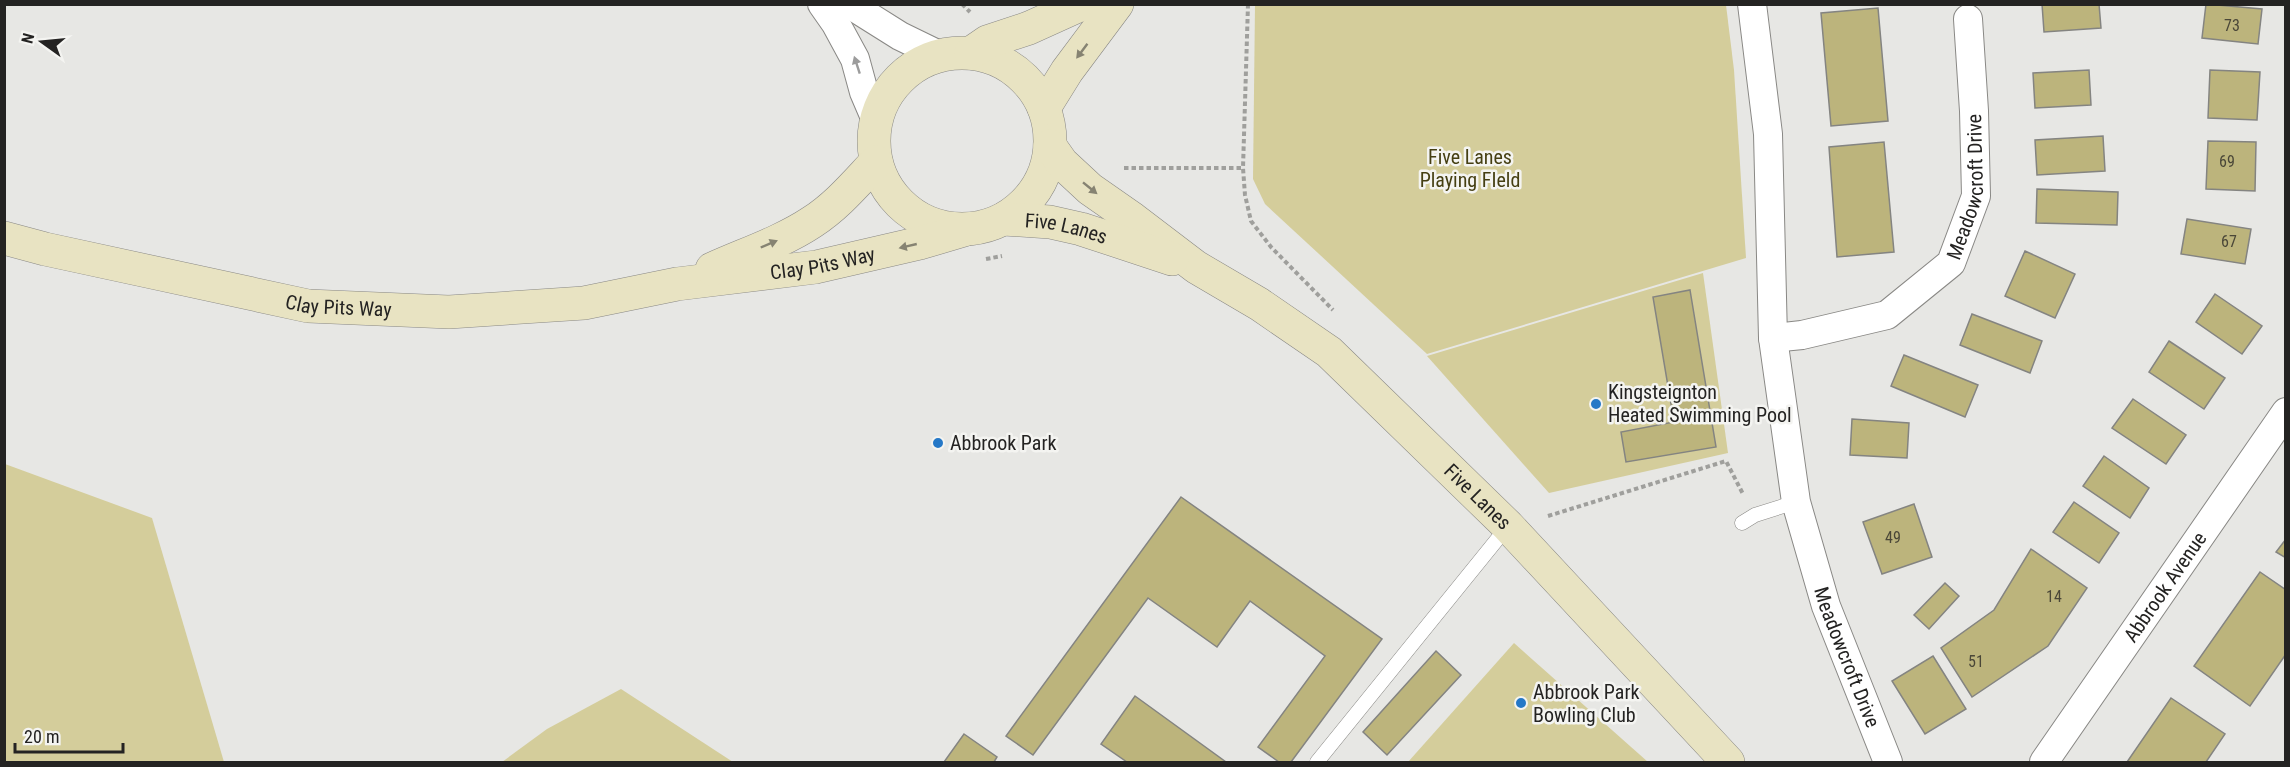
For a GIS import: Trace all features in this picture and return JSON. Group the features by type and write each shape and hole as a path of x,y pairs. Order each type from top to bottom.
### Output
{"main road":[{"path":"971,53 987,42 1029,28 1082,4"},
{"path":"1044,108 1067,71 1117,4"},
{"path":"955,52 990,57 1015,71 1035,91 1044,108 1050,133 1047,164 1036,188 1019,209 1004,219 985,227 964,230 944,228 925,222 908,212 894,198 883,181 876,162 873,141 876,120 882,102 892,86 906,72 921,62 955,52"},
{"name":"Five Lanes","path":"1050,146 1062,163 1090,189 1196,267 1258,304 1329,352 1523,523 1728,762"},
{"name":"Clay Pits Way","path":"677,284 784,238 812,223 835,205 876,162"},
{"name":"Five Lanes","path":"1004,219 1050,222 1081,229 1196,267"},
{"name":"Clay Pits Way","path":"4,238 308,306 449,312 584,303 677,284 816,267 920,243 964,230"}],"street":[{"path":"822,4 855,59 864,92 876,120"},
{"path":"849,4 900,36 939,56"},
{"name":"Meadowcroft Drive","path":"1752,4 1768,134 1773,338 1796,502 1826,606 1888,762"},
{"name":"Meadowcroft Drive","path":"1773,338 1802,335 1887,315 1951,263 1976,196 1974,111 1968,19"},
{"name":"Abbrook Avenue","path":"2044,762 2286,412"}],"lane":[{"path":"1742,523 1755,515 1796,502"},
{"path":"1317,762 1432,623 1523,523"}],"path":[{"path":"1248,4 1243,168 1245,195 1251,221 1271,247 1341,318"},
{"path":"1523,523 1726,461 1755,515"}],"green space":[{"name":"Five Lanes Playing FIeld","path":"1255,5 1726,5 1734,70 1746,258 1427,354 1265,204 1253,179"},
{"name":"Kingsteignton Heated Swimming Pool","path":"1703,273 1728,453 1549,493 1427,356"},
{"path":"5,464 152,518 224,762 5,762"},
{"name":"Abbrook Park Bowling Club","path":"1514,643 1648,762 1408,762"},
{"path":"621,689 733,762 502,762 547,729"}],"building":[{"path":"2042,4 2099,4 2101,28 2044,32"},
{"path":"2206,4 2262,9 2258,44 2202,38"},
{"path":"1878,8 1888,121 1831,126 1821,13"},
{"path":"2089,70 2091,105 2035,108 2033,73"},
{"path":"2210,70 2260,72 2257,120 2208,118"},
{"path":"2103,136 2105,171 2037,175 2035,140"},
{"path":"2208,141 2256,142 2255,191 2206,189"},
{"path":"1884,142 1894,252 1837,257 1829,147"},
{"path":"2037,189 2118,192 2117,225 2036,223"},
{"path":"2187,219 2251,229 2245,264 2181,254"},
{"path":"2025,251 2075,274 2055,318 2005,296"},
{"path":"1690,290 1716,447 1626,462 1621,432 1674,422 1653,297"},
{"path":"2215,294 2262,326 2242,354 2196,322"},
{"path":"1972,314 2042,341 2030,373 1960,345"},
{"path":"2169,341 2225,378 2204,409 2149,372"},
{"path":"1904,355 1978,385 1965,417 1891,386"},
{"path":"2133,399 2186,435 2166,464 2112,428"},
{"path":"1852,419 1909,423 1907,458 1850,455"},
{"path":"2104,456 2149,488 2130,518 2083,486"},
{"path":"1181,497 1382,639 1291,762 1279,762 1258,747 1325,656 1250,601 1217,647 1148,598 1033,755 1006,736"},
{"path":"2074,502 2119,533 2099,563 2053,532"},
{"path":"1914,504 1932,557 1882,574 1863,522"},
{"path":"2286,539 2286,558 2276,552"},
{"path":"2031,549 2087,588 2048,646 1972,697 1941,648 1994,610"},
{"path":"2260,572 2286,590 2286,654 2250,706 2194,666"},
{"path":"1945,583 1959,596 1929,629 1914,615"},
{"path":"1436,651 1461,675 1387,755 1363,732"},
{"path":"1933,656 1966,709 1925,734 1892,681"},
{"path":"1135,696 1226,762 1127,762 1101,744"},
{"path":"2171,698 2225,734 2206,762 2127,762"},
{"path":"964,734 997,757 994,762 944,762"}],"place":[{"name":"Kingsteignton Heated Swimming Pool","path":"1596,404"},
{"name":"Abbrook Park","path":"938,443"},
{"name":"Abbrook Park Bowling Club","path":"1521,703"}]}
